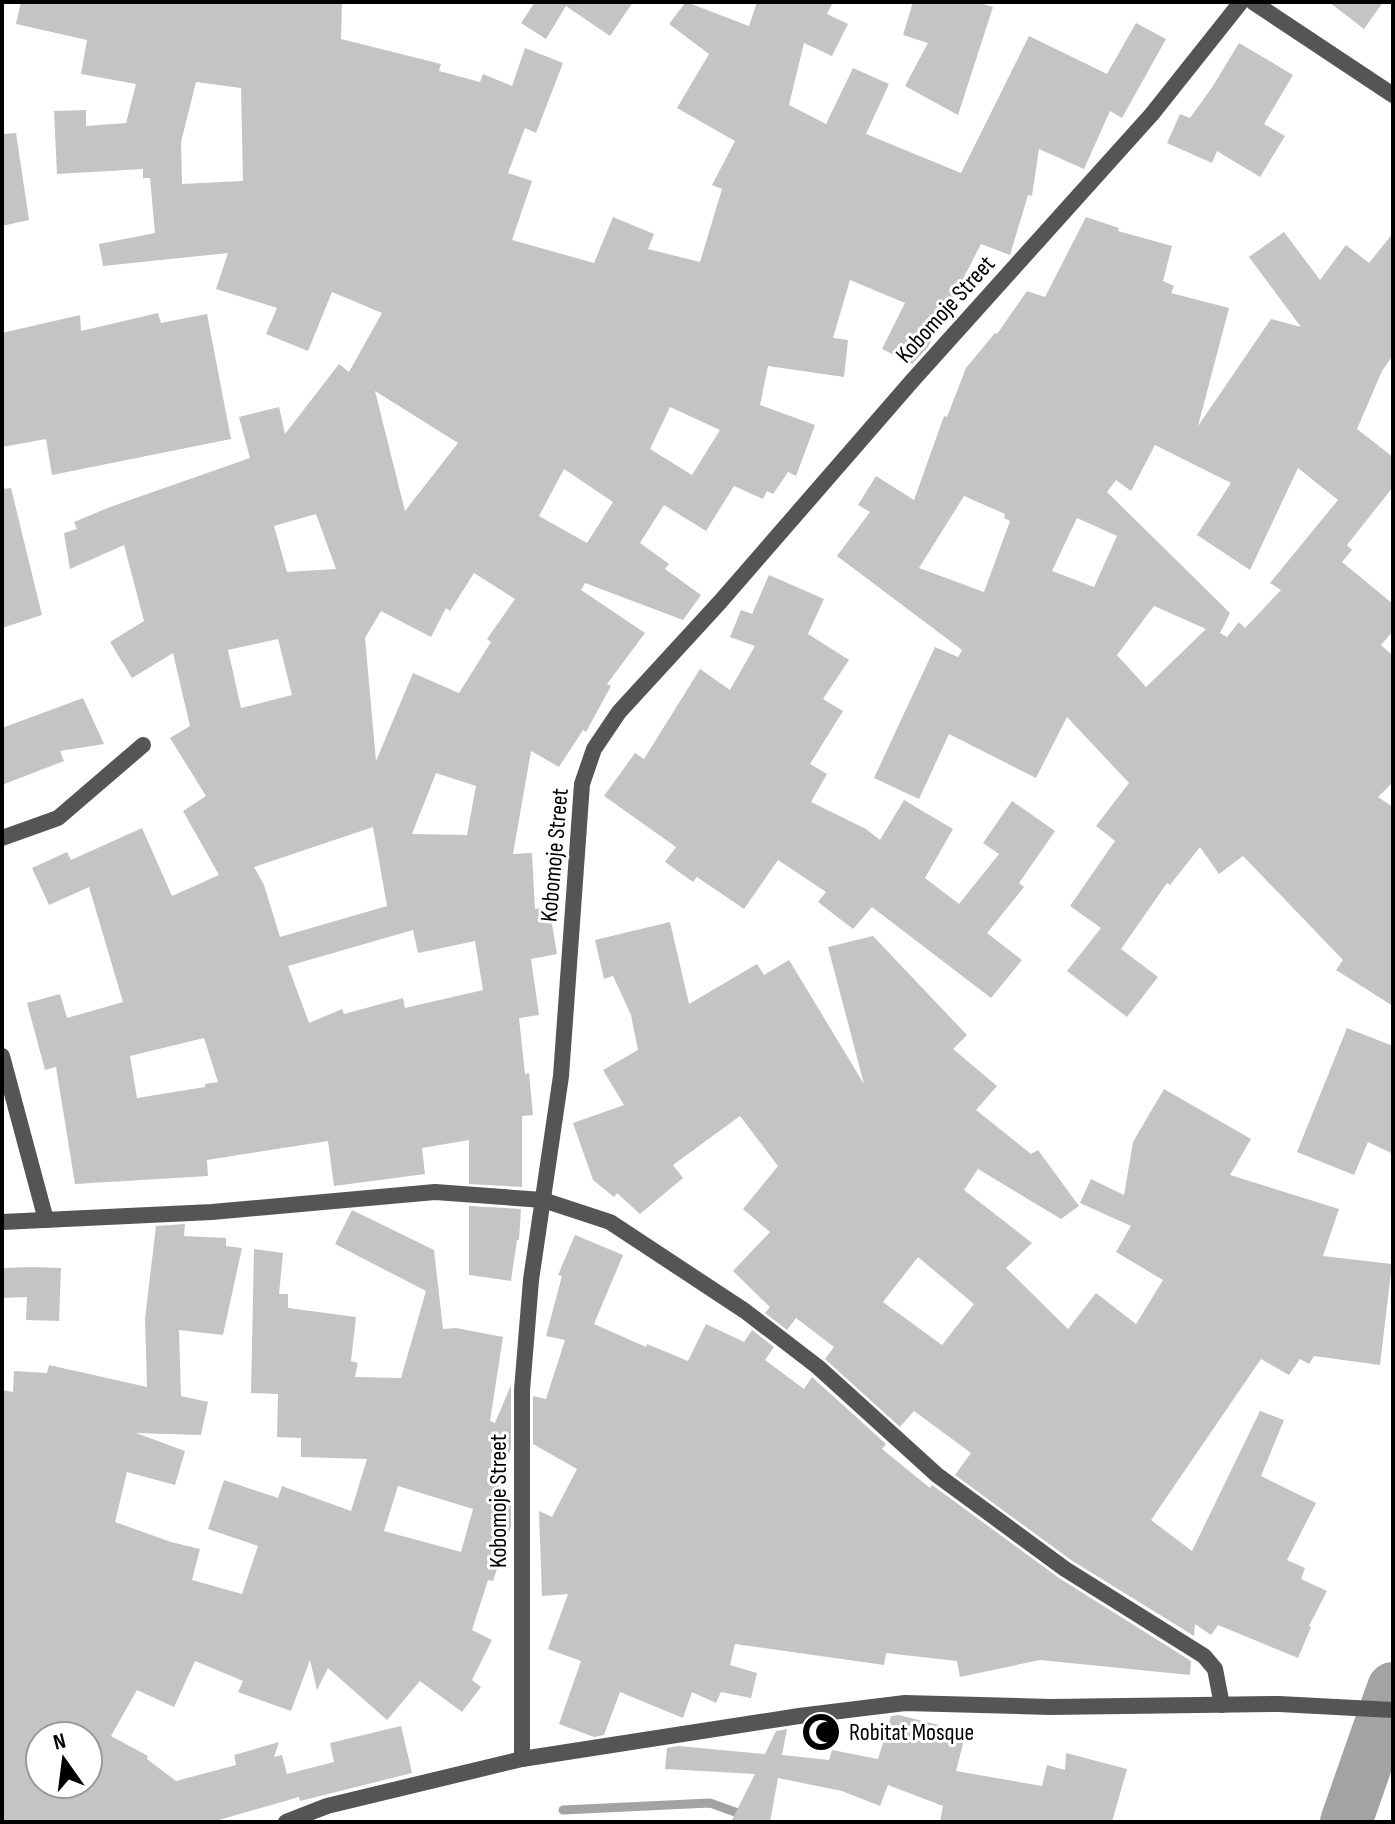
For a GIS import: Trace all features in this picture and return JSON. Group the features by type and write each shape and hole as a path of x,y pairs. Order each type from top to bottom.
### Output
{"street":[{"name":"Kobomoje Street","path":"522,1759 522,1390 531,1280 561,1076 582,784 594,749 619,712 1152,114 1241,2"},
{"path":"1253,2 1393,95"},
{"path":"2,838 58,818 143,745"},
{"path":"2,1056 46,1220"},
{"path":"2,1222 212,1212 435,1192 543,1200 610,1222 745,1311 818,1367 937,1475 1065,1569 1204,1656 1215,1669 1222,1705"},
{"path":"286,1822 327,1806 522,1759 799,1716 905,1703 1050,1707 1279,1704 1393,1710"}],"building":[{"path":"21,2 342,2 341,39 441,64 439,71 480,82 483,74 512,86 525,48 563,63 536,133 525,128 508,173 532,181 512,240 594,263 613,217 654,234 648,249 700,262 722,189 712,185 735,141 677,108 709,54 669,24 686,2 749,26 757,2 833,2 827,14 848,24 832,56 804,43 789,105 826,124 853,68 889,84 866,134 961,173 1029,36 1107,74 1136,23 1166,39 1122,118 1110,111 1084,169 1039,149 1032,196 1028,195 1010,255 981,244 928,347 912,364 882,349 905,303 850,280 833,338 848,340 844,377 768,366 760,405 815,425 796,476 788,472 773,494 767,491 763,499 734,486 706,531 664,505 640,543 669,564 665,569 701,595 683,620 585,583 581,590 645,633 607,684 611,686 586,732 583,730 559,767 531,751 513,854 532,853 535,909 549,907 557,954 531,959 539,1015 519,1018 533,1115 522,1116 522,1187 469,1184 469,1140 422,1148 425,1174 334,1186 328,1141 207,1160 208,1176 75,1184 56,1067 45,1070 27,1003 60,994 67,1018 123,1002 89,887 49,905 32,868 67,852 71,860 142,828 172,896 219,875 183,811 206,796 170,738 190,726 173,653 132,678 110,642 144,621 124,545 70,569 64,533 77,529 74,522 110,507 250,458 239,417 279,407 285,434 339,364 349,372 382,313 332,292 308,351 266,334 277,308 216,289 228,253 103,266 99,244 155,233 150,178 143,178 143,169 57,174 54,111 86,110 86,126 126,123 136,84 81,74 87,40 16,24","holes":["196,82 241,88 243,181 182,184 181,142","375,391 458,443 405,511","670,407 720,430 692,475 650,449","564,469 613,502 587,543 539,516","316,514 336,569 287,572 274,526","474,573 515,599 487,639 491,642 459,693 413,673 376,761 365,638 381,611 431,637 446,608 450,611","278,639 292,695 241,708 228,650","436,773 476,786 467,835 412,834","373,827 387,906 280,937 264,885 254,867","413,930 418,953 475,941 483,990 405,1008 403,998 344,1014 342,1009 309,1023 288,966","204,1038 218,1082 137,1098 130,1056"]},
{"path":"535,2 633,2 610,36 566,6 546,39 521,23"},
{"path":"913,2 976,2 993,7 958,115 905,86 928,43 903,35"},
{"path":"1329,2 1383,2 1364,29"},
{"path":"1239,43 1293,75 1264,124 1285,136 1260,177 1217,151 1212,163 1167,143 1180,114 1190,118"},
{"path":"16,133 29,220 2,226 2,134"},
{"path":"1086,217 1119,228 1118,231 1172,246 1163,281 1174,286 1171,293 1229,308 1198,426 1271,319 1301,327 1249,257 1284,232 1320,280 1346,245 1369,263 1393,233 1393,355 1382,371 1357,429 1393,457 1393,487 1347,545 1352,550 1342,562 1393,604 1393,631 1381,645 1393,656 1393,782 1378,797 1393,807 1393,1006 1336,970 1343,960 1243,856 1219,874 1200,847 1170,885 1167,883 1121,949 1158,977 1127,1017 1067,971 1101,928 1070,906 1115,841 1096,826 1129,783 1067,717 1036,778 949,734 919,799 874,778 935,647 958,657 962,650 837,556 870,512 858,505 876,476 914,500 944,416 947,417 966,368 997,334 1027,291 1045,297","holes":["1155,445 1231,483 1197,535 1250,570 1298,468 1338,500 1270,583 1281,590 1245,628 1239,622 1227,637 1220,633 1230,613 1107,492 1116,480 1131,491","964,496 1005,514 1004,518 1010,521 984,592 919,568","1077,518 1117,536 1094,587 1052,571","1154,606 1206,629 1146,687 1117,655"]},
{"path":"158,313 161,323 207,314 231,439 52,475 46,439 2,447 2,333 80,315 81,331"},
{"path":"11,488 42,615 2,628 2,489"},
{"path":"769,575 824,599 808,634 849,660 823,699 843,711 810,764 827,774 811,802 866,829 880,840 904,800 953,829 925,878 959,904 999,854 983,843 1012,801 1055,831 1019,883 1024,887 987,933 1022,960 991,998 872,907 853,929 818,902 826,892 778,860 744,909 697,877 693,882 665,862 676,847 604,796 635,753 644,759 700,669 730,690 755,646 730,637 741,610 752,614"},
{"path":"83,698 104,744 60,751 64,761 2,785 2,728"},
{"path":"670,922 689,1004 757,964 764,975 789,960 864,1084 828,947 873,936 967,1035 953,1049 997,1086 976,1110 1031,1154 1038,1150 1079,1206 1061,1219 978,1169 964,1190 1032,1243 1006,1268 1068,1329 1096,1293 1136,1324 1163,1280 1116,1252 1131,1226 1080,1203 1091,1179 1124,1195 1133,1142 1164,1089 1251,1139 1230,1175 1339,1209 1323,1256 1392,1264 1380,1365 1314,1356 1309,1364 1300,1359 1289,1375 1261,1359 1151,1520 1192,1551 1260,1411 1284,1420 1261,1476 1316,1503 1287,1560 1305,1568 1301,1579 1327,1591 1309,1626 1298,1658 1218,1625 1211,1635 1195,1624 1194,1636 1071,1560 955,1475 971,1453 914,1411 900,1427 825,1359 834,1347 796,1318 787,1330 765,1313 770,1307 733,1271 770,1232 743,1209 778,1166 740,1116 673,1165 683,1178 640,1214 617,1193 614,1197 593,1180 573,1123 624,1105 603,1070 638,1050 631,1015 613,976 604,979 595,940","holes":["918,1257 974,1304 942,1345 883,1302"]},
{"path":"1347,1028 1393,1046 1393,1154 1368,1142 1354,1175 1297,1152"},
{"path":"469,1206 521,1209 511,1281 469,1275"},
{"path":"352,1210 434,1250 443,1329 456,1328 503,1337 490,1421 495,1423 511,1385 511,1448 498,1493 511,1499 511,1527 493,1581 488,1580 472,1630 492,1640 472,1680 481,1687 462,1712 420,1681 387,1720 328,1668 317,1690 310,1660 291,1711 238,1692 243,1681 195,1661 174,1707 137,1690 111,1736 148,1756 147,1759 176,1781 236,1765 234,1755 279,1742 274,1757 282,1755 287,1774 334,1762 330,1743 401,1726 412,1773 300,1801 299,1797 212,1822 2,1822 2,1390 13,1392 14,1371 47,1373 49,1365 147,1387 145,1319 156,1226 185,1224 184,1236 226,1238 226,1246 242,1248 223,1335 179,1330 181,1396 208,1402 201,1435 136,1433 185,1451 175,1485 127,1472 115,1522 200,1549 192,1580 242,1594 258,1546 208,1529 224,1480 278,1498 282,1486 351,1511 367,1459 301,1457 301,1438 277,1437 278,1394 251,1393 254,1249 283,1253 279,1294 288,1294 288,1308 356,1317 351,1361 358,1363 355,1377 401,1378 426,1291 335,1244","holes":["398,1486 473,1509 461,1552 384,1531"]},
{"path":"575,1235 623,1255 594,1324 688,1361 706,1324 744,1342 752,1330 774,1347 765,1360 804,1389 812,1377 886,1444 882,1449 930,1488 932,1485 1059,1578 1191,1661 1190,1675 1040,1660 960,1677 957,1661 886,1653 884,1665 735,1644 730,1665 757,1673 751,1698 721,1692 716,1703 692,1692 683,1718 620,1692 604,1735 594,1737 559,1724 581,1661 548,1649 568,1594 542,1596 539,1511 552,1517 577,1469 533,1444 533,1396 546,1399 565,1340 546,1336 562,1276 558,1275"},
{"path":"2,1268 61,1268 59,1321 26,1320 27,1297 2,1298"},
{"path":"899,1715 966,1732 956,1771 1042,1786 1047,1765 1065,1770 1066,1753 1127,1769 1112,1822 940,1822 943,1806 888,1785 880,1806 842,1791 778,1778 770,1822 731,1822 755,1774 665,1769 667,1748 678,1746 765,1754 776,1731 787,1729 782,1755 829,1760 832,1750 878,1759 891,1716"}],"waterway":[{"path":"1346,1822 1393,1688"},
{"path":"563,1810 710,1803 763,1822"}],"place":[{"name":"Robitat Mosque","path":"821,1732"}]}
